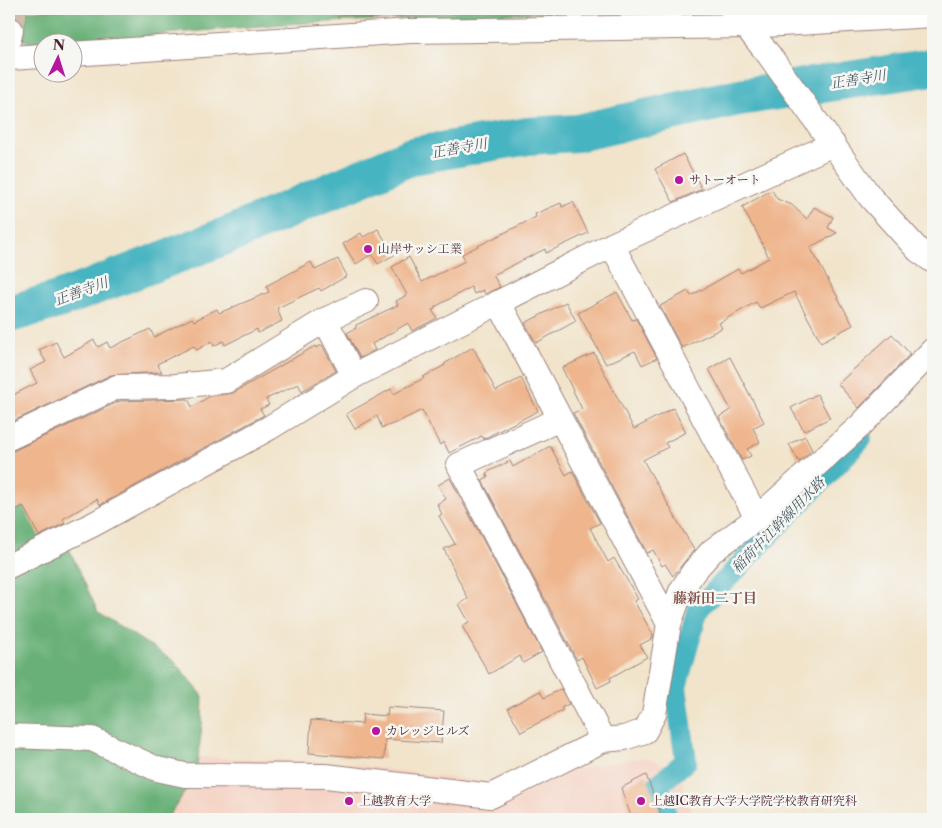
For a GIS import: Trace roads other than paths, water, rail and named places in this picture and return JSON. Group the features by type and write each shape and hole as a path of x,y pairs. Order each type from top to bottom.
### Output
{"street":[{"path":"82,53 410,31 738,17 933,15"},
{"path":"738,17 769,55 872,198 918,250 933,261"},
{"path":"9,58 32,57"},
{"path":"9,566 94,524 269,428 354,376 612,245 833,144"},
{"path":"612,245 758,518"},
{"path":"9,438 118,387 176,386 226,380 325,320 366,301"},
{"path":"499,303 669,624"},
{"path":"325,320 354,376"},
{"path":"9,736 92,739 157,769 184,775 326,776 491,796 604,740 624,738 645,731 654,714 669,624 681,591 694,571 712,551 758,518 860,426 933,350"},
{"path":"560,419 459,465 604,740"}],"waterway":[{"name":"正善寺川","path":"9,314 61,299 236,232 412,156 528,136 577,133 739,97 933,67"},
{"name":"稲荷中江幹線用水路","path":"667,819 658,785 686,761 676,687 698,609 861,439"}],"tunnel":[{"path":"11,30 14,9"}],"place":[{"name":"サトーオート","path":"679,180"},
{"name":"山岸サッシ工業","path":"368,249"},
{"name":"カレッジヒルズ","path":"376,731"},
{"name":"上越教育大学","path":"349,801"},
{"name":"上越IC教育大学大学院学校教育研究科","path":"641,801"}],"district":[{"name":"藤新田二丁目","path":"715,598"}]}
